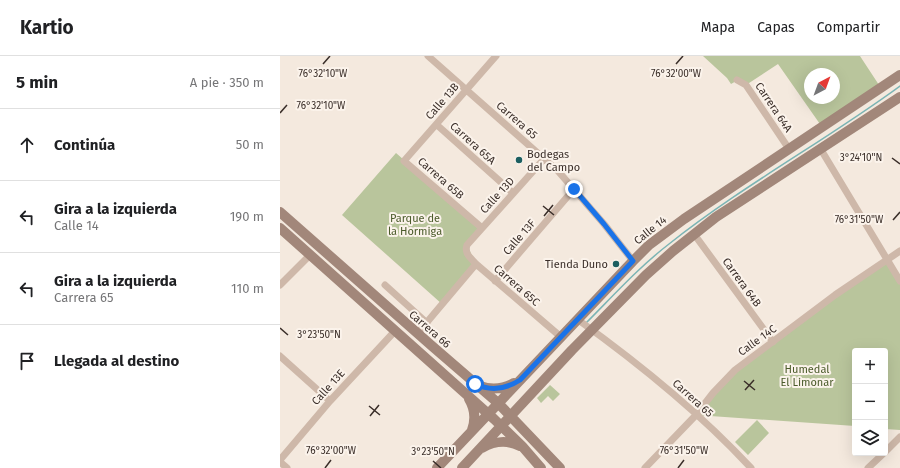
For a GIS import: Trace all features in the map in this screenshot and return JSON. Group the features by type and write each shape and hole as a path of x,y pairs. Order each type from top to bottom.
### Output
{"street":[{"name":"Carrera 65","path":"428,56 558,171 604,224 633,261"},
{"name":"Calle 13B","path":"404,161 496,56"},
{"name":"Calle 14","path":"437,468 649,245 684,219 900,75"},
{"name":"Carrera 64A","path":"738,80 746,85 789,149"},
{"path":"462,468 500,425 572,350 646,275 673,251 716,217 900,97"},
{"name":"Carrera 65A","path":"437,124 513,193"},
{"path":"820,148 900,281"},
{"name":"Calle 13D","path":"467,245 544,159"},
{"name":"Carrera 65B","path":"404,161 482,228"},
{"name":"Calle 13F","path":"495,281 574,189"},
{"name":"Carrera 66","path":"280,212 417,334 498,403 560,468"},
{"path":"280,228 500,425 522,446 541,468"},
{"name":"Carrera 64B","path":"694,234 773,342"},
{"name":"Carrera 65C","path":"467,245 467,254 476,264 560,337"},
{"name":"Calle 14C","path":"645,468 696,415 713,393 735,370 835,296 900,251"},
{"path":"280,285 310,255"},
{"path":"417,334 476,264"},
{"path":"385,284 427,323"},
{"path":"357,297 366,288"},
{"name":"Carrera 65","path":"577,319 643,370 696,415 751,468"},
{"name":"Calle 13E","path":"280,461 330,401 394,331"},
{"path":"423,356 430,355 432,346"},
{"path":"280,356 330,401"},
{"path":"475,384 496,388 508,386 520,380"},
{"path":"464,393 474,410 472,430"},
{"path":"526,431 523,425 522,415 528,397"},
{"path":"888,448 900,437"},
{"path":"476,452 497,442 510,442 522,446"},
{"path":"868,468 880,456"},
{"path":"280,461 288,468"}],"green space":[{"path":"703,56 860,56 879,85 822,127 806,104 840,104 840,68 804,68 804,101 778,64 746,85 738,80 731,84 727,78"},
{"name":"Parque de la Hormiga","path":"396,153 482,228 467,245 476,264 442,304 342,215"},
{"name":"Humedal El Limonar","path":"887,260 900,281 900,430 888,429 888,348 852,348 852,426 696,415 724,380"},
{"path":"550,385 560,394 553,401 548,396 541,403 537,398"},
{"path":"757,420 769,433 748,455 735,442"}],"waterway":[{"path":"586,323 647,262 669,244 754,183 843,126 900,86"}],"place":[{"name":"Bodegas del Campo","path":"519,160"},
{"name":"Tienda Duno","path":"616,264"}],"route":[{"path":"475,384 496,388 508,386 520,380 588,306 633,261 574,189"}]}
